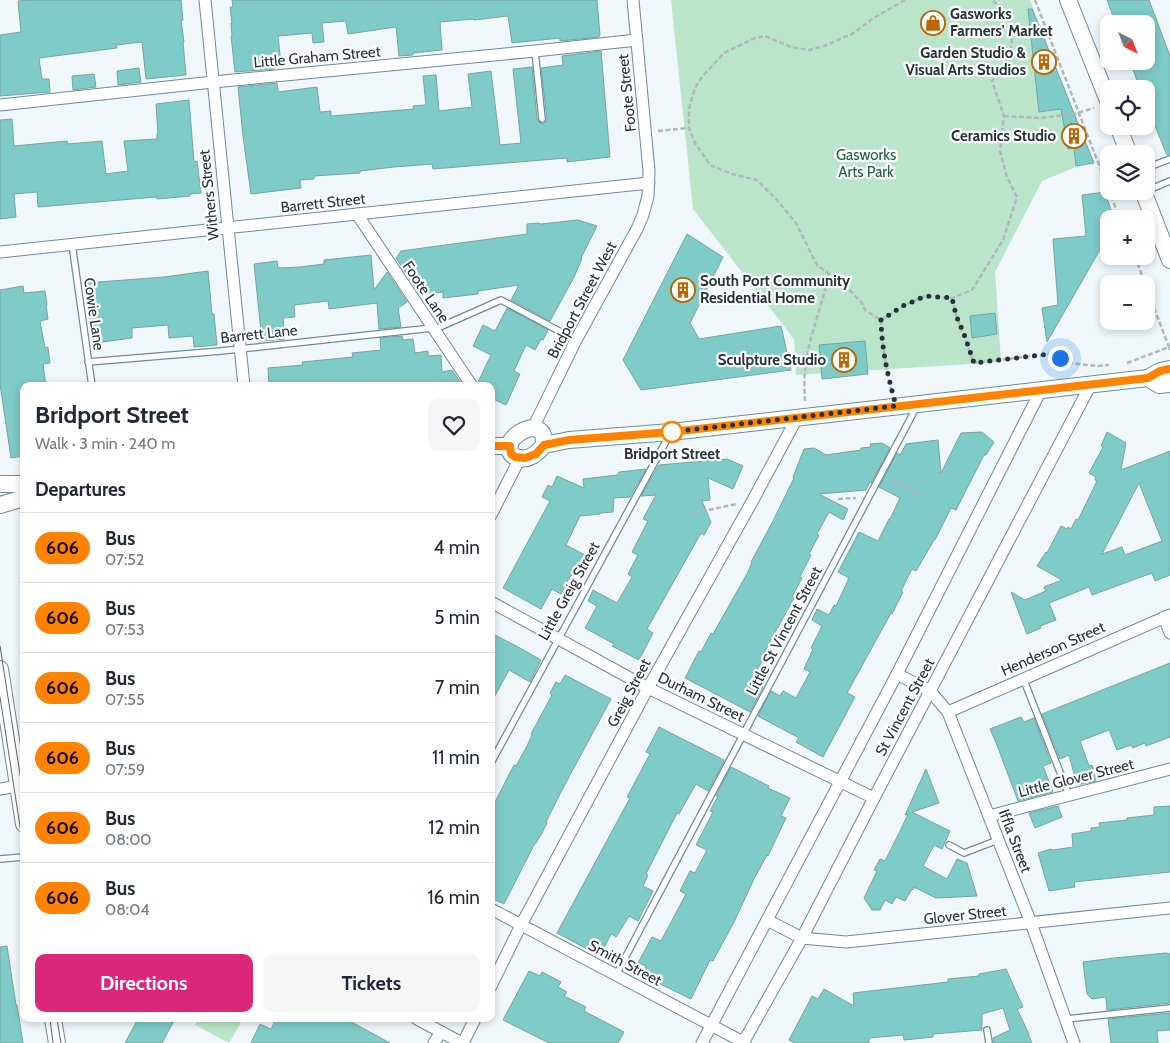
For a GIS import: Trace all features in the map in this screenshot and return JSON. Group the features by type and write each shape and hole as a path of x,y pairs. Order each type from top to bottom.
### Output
{"street":[{"name":"Withers Street","path":"205,0 244,382"},
{"name":"Foote Street","path":"633,0 649,183"},
{"path":"1068,0 1100,91"},
{"name":"Little Graham Street","path":"0,105 637,40"},
{"name":"Barrett Street","path":"0,252 649,183"},
{"name":"Bridport Street West","path":"533,428 576,340 640,222 648,196 649,183"},
{"path":"1148,200 1170,260"},
{"name":"Foote Lane","path":"356,214 469,382"},
{"path":"495,447 530,457 536,454 544,445 569,440 671,432 1148,378 1160,371 1170,369"},
{"path":"1148,378 1159,385 1170,384"},
{"name":"St Vincent Street","path":"744,1043 802,938 1091,384"},
{"name":"St Vincent Street","path":"702,1043 841,782 1041,390"},
{"name":"Greig Street","path":"495,978 648,688 801,417"},
{"path":"495,504 515,452 514,437 522,431 533,428 538,429 543,435 544,445"},
{"path":"0,484 20,484"},
{"path":"0,505 20,499"},
{"name":"Durham Street","path":"495,604 648,688 874,798"},
{"path":"1167,616 1170,633"},
{"name":"Henderson Street","path":"948,712 1167,616"},
{"path":"0,670 20,799"},
{"name":"Iffla Street","path":"897,674 930,691 948,712 1031,923 1074,1043"},
{"name":"Little Glover Street","path":"989,816 1170,769"},
{"path":"0,789 18,786"},
{"name":"Glover Street","path":"767,920 802,938 846,942 1170,908"},
{"name":"Smith Street","path":"495,911 744,1043"},
{"path":"54,1022 57,1043"},
{"path":"423,1022 462,1043 473,1022"},
{"path":"434,1043 441,1032"}],"lane":[{"path":"535,51 542,119"},
{"path":"1155,165 1170,159"},
{"path":"1155,187 1170,181"},
{"name":"Cowie Lane","path":"72,244 91,382"},
{"name":"Barrett Lane","path":"88,362 432,329 501,300 576,340"},
{"name":"Little St Vincent Street","path":"616,974 918,404"},
{"name":"Little Greig Street","path":"495,756 671,432"},
{"path":"1023,678 1069,794"},
{"path":"949,845 964,853 998,840"},
{"path":"0,859 20,857"},
{"path":"1066,1019 1170,1008"},
{"path":"988,1030 989,1043"}],"path":[{"path":"881,320 865,310 862,303 847,287 817,265 796,224 777,200 757,180 732,174 710,165 694,143 690,128 689,109 695,88 702,77 724,53 755,38 766,36 791,46 809,50 824,46 852,34 872,19 906,0"},
{"path":"881,320 903,306 925,296 952,298 972,290 1002,240 1017,196 1007,177 1000,151 1004,116 992,81 1007,62 1012,44 1010,18 992,0"},
{"path":"1035,0 1116,210"},
{"path":"1004,116 1058,117 1100,106"},
{"path":"646,132 690,128"},
{"path":"801,417 808,351 828,273"},
{"path":"952,298 956,315 974,363 1049,354 1070,362 1097,366 1116,365"},
{"path":"1125,364 1169,349 1155,310"},
{"path":"881,320 886,367 896,406"},
{"path":"881,474 925,496"},
{"path":"838,499 868,497"},
{"path":"694,514 753,500"}],"green space":[{"name":"Gasworks Arts Park","path":"671,0 1030,0 1093,160 1042,181 995,272 1001,362 796,375 794,339 693,209"},
{"path":"196,1022 241,1022 229,1043 195,1025"}],"building":[{"path":"181,0 186,75 146,79 142,42 116,45 117,48 39,58 42,79 49,79 50,92 0,96 0,35 21,32 18,1"},
{"path":"232,0 597,0 600,35 599,37 560,41 560,38 512,43 508,16 440,22 442,50 399,56 396,27 348,34 346,21 322,23 324,42 313,43 312,33 278,36 281,64 274,65 274,69 235,72 231,36 230,7 233,7"},
{"path":"1107,0 1149,0 1155,15 1113,15"},
{"name":"Garden Studio & Visual Arts Studios","path":"1028,9 1032,9 1094,163 1076,166 1074,148 1068,149 1061,109 1039,112"},
{"path":"1155,16 1170,56 1170,154 1167,155 1155,126 1155,80 1137,80 1133,70 1155,70"},
{"path":"601,51 610,157 567,162 567,158 433,169 432,164 394,167 360,171 360,173 314,176 314,179 300,180 301,188 251,194 238,87 277,83 278,92 317,87 320,112 331,111 331,116 414,109 413,106 426,105 423,76 436,75 439,111 472,107 468,74 491,71 500,145 521,143 513,69 532,67 537,119 543,124 547,119 541,68 563,65 562,56"},
{"path":"139,68 141,82 118,85 117,71"},
{"path":"94,74 96,87 73,90 72,76"},
{"path":"189,100 194,162 197,161 201,193 169,198 157,199 156,197 38,207 37,192 14,194 16,217 0,219 0,120 12,119 14,146 67,141 68,144 102,141 106,174 128,171 124,141 157,139 156,104"},
{"path":"1100,193 1100,200 1108,200 1111,210 1100,210 1100,250 1047,342 1042,308 1058,305 1053,239 1086,236 1082,195"},
{"path":"578,220 597,226 573,279 550,321 511,300 519,285 478,291 478,294 443,298 443,292 420,295 396,258 401,251 527,234 527,224"},
{"name":"South Port Community Residential Home","path":"687,234 723,257 690,323 699,339 781,326 791,370 641,390 623,360"},
{"path":"371,255 374,290 387,272 407,302 398,308 401,327 379,329 377,303 329,309 328,301 294,305 295,317 283,318 285,339 262,341 254,264 277,261 278,268 300,267 324,264 324,260"},
{"path":"208,271 217,345 194,347 193,336 169,338 168,325 132,328 132,338 102,342 101,333 92,334 85,283 164,277"},
{"path":"23,286 24,293 45,291 48,319 40,321 45,348 48,347 50,363 43,364 45,382 20,382 20,457 11,458 0,384 0,290"},
{"path":"507,308 548,330 535,350 526,345 514,371 520,374 506,405 495,400 495,382 478,382 491,355 473,346 483,325 495,331"},
{"path":"995,313 997,334 972,338 970,316"},
{"path":"402,336 403,340 413,339 415,353 428,351 428,356 441,355 442,372 452,370 460,382 269,382 268,368 303,365 302,362 353,357 352,353 381,350 380,338"},
{"name":"Sculpture Studio","path":"865,341 868,374 822,379 819,345"},
{"path":"982,432 994,442 986,455 984,455 956,510 951,508 935,540 916,571 912,569 892,614 847,693 855,697 823,757 796,742 799,738 758,716 771,691 780,696 783,691 796,698 810,672 804,669 813,649 811,648 822,626 812,620 817,609 829,615 834,605 836,606 849,578 838,572 859,532 878,541 900,498 879,487 897,453 900,455 906,444 938,440 941,473 961,433"},
{"path":"1107,432 1126,443 1121,470 1170,451 1170,575 1155,581 1152,573 1092,595 1089,587 1049,603 1056,620 1040,626 1041,628 1027,634 1011,592 1025,600 1046,591 1044,587 1062,580 1037,566 1047,553 1061,526 1071,529 1076,519 1078,520 1097,481 1095,480 1096,477 1089,473 1103,447 1101,446","holes":["1139,483 1162,541 1125,555 1122,547 1102,554"]},
{"path":"882,443 890,448 866,490 819,494 848,509 843,520 829,512 817,534 819,535 800,577 802,578 792,597 794,598 751,681 763,687 750,712 685,678 699,651 701,652 711,633 713,634 748,572 751,562 794,478 804,449 814,448 826,455 861,450 861,448 871,447 870,444"},
{"path":"727,459 743,466 733,489 708,478 710,500 702,501 711,522 704,535 701,533 647,629 653,633 639,660 612,646 614,644 585,628 597,606 588,601 593,590 617,603 632,577 628,574 638,555 632,552 648,521 643,519 656,495 641,496 659,465"},
{"path":"646,469 630,497 614,498 613,512 580,516 566,545 585,555 561,594 552,589 541,609 503,588 550,501 542,497 548,485 552,487 557,476 584,488 583,479 618,475 619,472"},
{"path":"495,635 541,660 530,682 509,670 495,696"},
{"path":"1170,663 1170,737 1146,746 1145,743 1133,748 1131,745 1117,750 1109,730 1080,741 1089,766 1092,765 1096,781 1077,785 1069,755 1060,759 1042,714"},
{"path":"565,675 611,699 504,904 495,900 495,802 514,765 516,766 527,746 531,734 552,695 550,693 556,682 560,684"},
{"path":"1021,717 1024,722 1034,718 1051,763 1043,766 1053,792 1018,801 990,729"},
{"path":"659,727 724,760 708,791 696,784 679,814 677,813 646,874 648,875 643,886 653,891 638,921 629,916 616,937 611,934 600,956 557,933 630,798 627,797 650,754 646,752"},
{"path":"731,767 790,798 781,816 786,818 768,856 754,879 713,961 710,960 691,999 642,975 646,966 638,963 652,937 661,941 686,894 680,891 690,871 695,873 707,850 696,845 713,812 710,811"},
{"path":"926,769 939,803 912,812 950,831 942,849 934,845 923,866 947,879 957,859 967,863 977,896 936,898 914,887 905,901 896,897 892,904 885,900 880,910 872,910 864,898 877,871 874,870 880,859 885,861 908,814 905,815"},
{"path":"1058,806 1062,817 1035,828 1029,813"},
{"path":"1170,806 1170,872 1074,882 1075,887 1049,891 1038,853 1051,849 1073,847 1072,834 1091,831 1091,828 1100,827 1099,823 1154,815 1154,807"},
{"path":"7,946 23,1043 0,1043 0,947"},
{"path":"1170,954 1170,1003 1107,1010 1106,997 1092,999 1087,994 1083,962"},
{"path":"1006,969 1023,1007 1017,1009 1032,1043 994,1043 993,1038 1010,1030 1003,1008 982,1014 982,1030 933,1034 933,1037 904,1040 903,1035 869,1038 869,1043 795,1043 789,1040 812,996 818,999 824,989 854,1006 853,993 948,982 948,979 979,976 979,974"},
{"path":"529,971 540,976 542,972 561,982 558,987 567,992 564,996 586,1007 584,1011 624,1032 618,1043 549,1043 503,1020"},
{"path":"1170,1013 1170,1030 1157,1031 1158,1043 1111,1043 1108,1019"},
{"path":"136,1022 173,1022 162,1043 125,1043"},
{"path":"274,1022 352,1022 390,1043 251,1043 260,1024 271,1029"}],"tram line":[{"path":"0,646 20,774"},
{"path":"0,697 20,826"},
{"path":"50,1022 53,1043"},
{"path":"58,1022 61,1043"}],"bus line":[{"name":"606","path":"495,446 510,446 511,454 515,457 525,458 536,454 544,445 569,440 671,432 1148,378 1160,371 1170,369"}],"place":[{"name":"Gasworks Farmers' Market","path":"933,23"},
{"name":"Garden Studio & Visual Arts Studios","path":"1044,62"},
{"name":"Ceramics Studio","path":"1074,136"},
{"name":"South Port Community Residential Home","path":"683,290"},
{"name":"Sculpture Studio","path":"844,360"},
{"name":"Bridport Street","path":"672,432"}],"route":[{"path":"672,432 896,406 886,367 881,320 903,306 925,296 952,298 956,315 974,363 1049,354 1060,358"}]}
